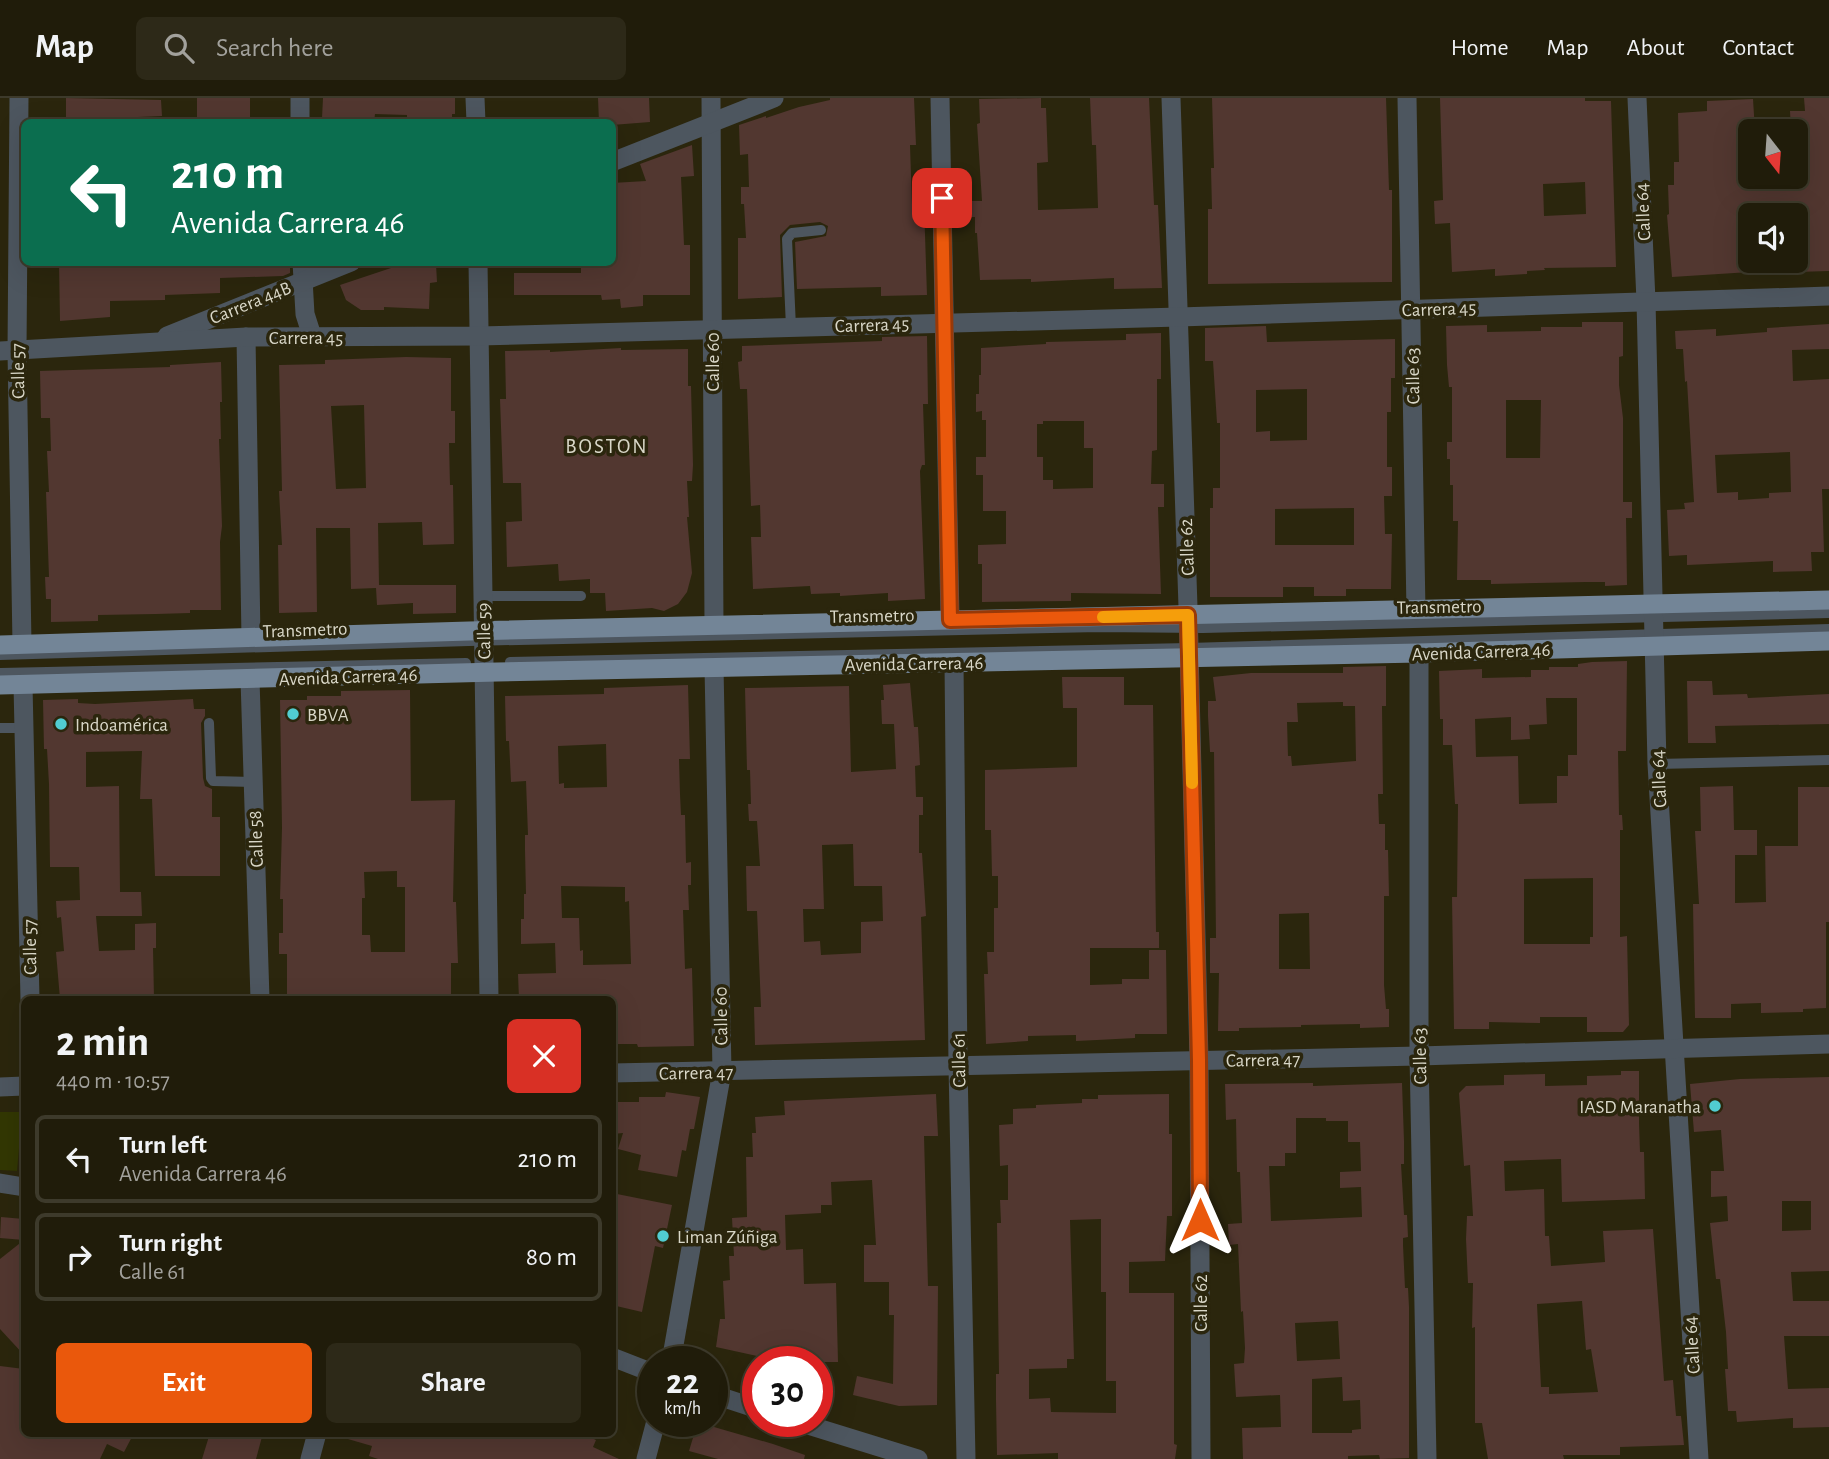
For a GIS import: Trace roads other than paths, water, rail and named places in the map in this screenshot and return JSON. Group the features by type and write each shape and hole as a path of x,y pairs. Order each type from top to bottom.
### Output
{"main road":[{"name":"Avenida Carrera 46","path":"0,645 251,638 483,636 714,625 950,620 1419,653 1652,626 1829,600"},
{"name":"Avenida Carrera 46","path":"0,685 250,679 484,667 714,667 954,662 1416,611 1652,626 1829,641"}],"street":[{"name":"Calle 57","path":"19,98 8,351 22,644"},
{"path":"300,98 300,119"},
{"path":"475,98 476,119"},
{"name":"Calle 60","path":"711,98 714,625"},
{"path":"616,161 712,125 774,98"},
{"path":"940,98 950,620"},
{"name":"Calle 62","path":"1171,98 1189,637 1199,1060 1201,1459"},
{"name":"Calle 63","path":"1407,98 1416,611"},
{"name":"Calle 64","path":"1637,98 1646,301 1657,764 1672,1049 1699,1459"},
{"name":"Carrera 44B","path":"150,343 302,272 331,266"},
{"name":"Calle 59","path":"478,266 489,996"},
{"path":"302,272 305,314 312,336"},
{"name":"Carrera 45","path":"8,351 246,337 479,336 1829,296"},
{"path":"246,337 251,638"},
{"name":"Calle 63","path":"1419,653 1419,1056 1427,1459"},
{"name":"Calle 61","path":"954,662 966,1459"},
{"name":"Calle 60","path":"674,1346 722,1071 714,667"},
{"name":"Calle 58","path":"250,679 260,996"},
{"name":"Calle 57","path":"23,685 30,996"},
{"name":"Carrera 47","path":"616,1073 1419,1056 1829,1044"},
{"path":"0,1087 21,1086"},
{"path":"0,1183 21,1186"},
{"path":"616,1359 637,1367"},
{"path":"833,1433 909,1458"},
{"path":"310,1459 316,1437"},
{"path":"646,1459 652,1437"}],"lane":[{"path":"792,327 787,239 792,233 821,230"},
{"path":"483,596 581,596"},
{"name":"Transmetro","path":"0,655 483,636 1100,627 1189,637 1652,626 1829,613"},
{"name":"Transmetro","path":"0,673 484,667 1189,637 1652,626 1829,629"},
{"path":"209,723 213,781 253,782"},
{"path":"0,728 24,728"},
{"path":"1657,764 1829,760"}],"place":[{"name":"BBVA","path":"293,714"},
{"name":"Indoamérica","path":"61,724"},
{"name":"IASD Maranatha","path":"1715,1106"},
{"name":"Liman Zúñiga","path":"663,1236"}],"district":[{"name":"BOSTON","path":"607,446"}]}
